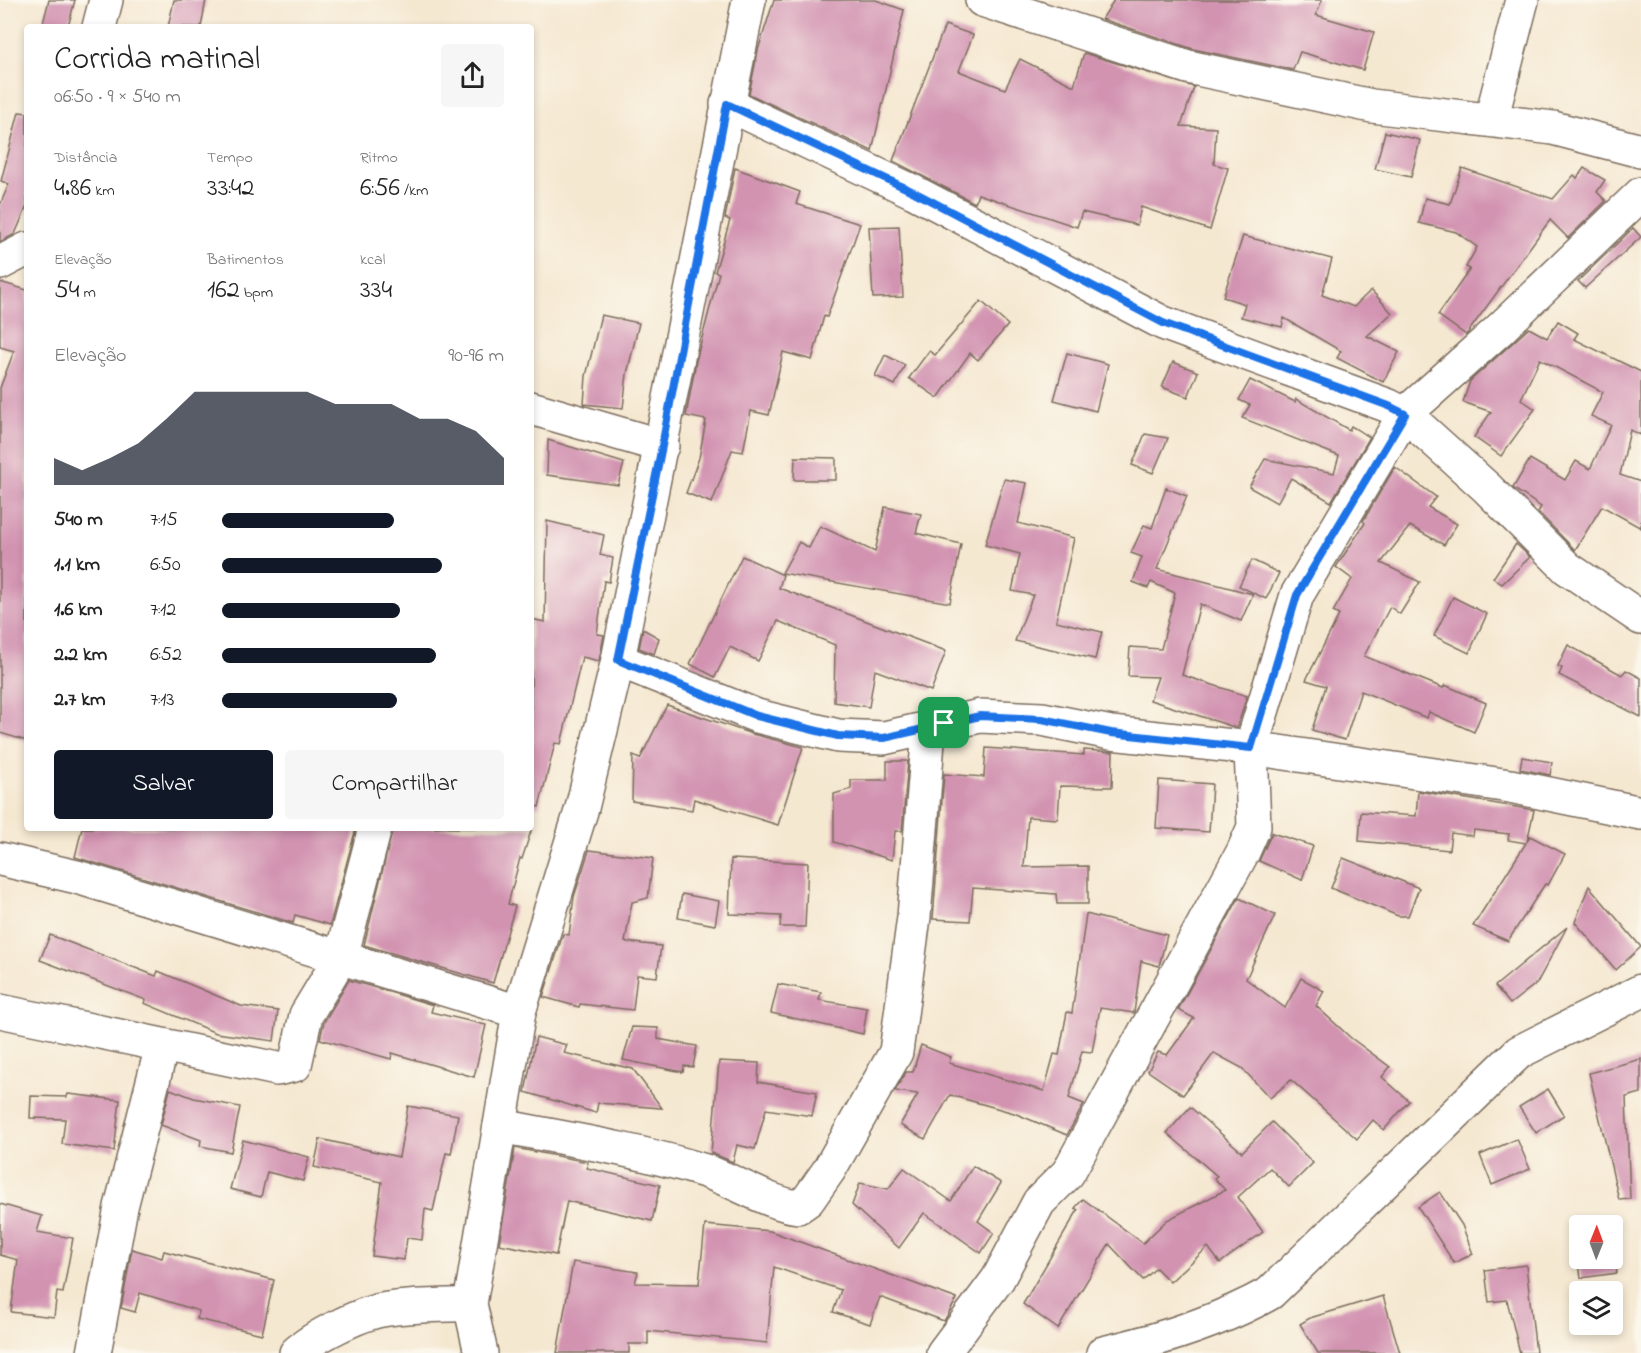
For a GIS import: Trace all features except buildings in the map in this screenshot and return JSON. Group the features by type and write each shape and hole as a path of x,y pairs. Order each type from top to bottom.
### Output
{"street":[{"path":"100,24 106,0"},
{"path":"481,1353 470,1304 519,1012 582,808 618,660 749,0"},
{"path":"982,0 1188,67 1372,106 1552,128 1641,151"},
{"path":"1491,120 1522,0"},
{"path":"727,104 914,192 1163,323 1405,414 1487,488 1567,568 1641,618"},
{"path":"943,1353 998,1279 1040,1202 1068,1173 1243,852 1254,827 1251,748 1297,595 1405,414 1498,331 1641,194"},
{"path":"534,409 662,446"},
{"path":"618,660 757,716 838,736 884,738 980,716 1042,719 1111,733 1251,748 1510,786 1641,813"},
{"path":"500,1126 616,1148 704,1171 739,1183 787,1205 798,1207 807,1200 829,1170 896,1052 916,906 929,729"},
{"path":"0,1011 277,1069 295,1065 306,1015 341,957 374,831"},
{"path":"0,859 88,881 519,1012"},
{"path":"1103,1353 1157,1347 1270,1293 1519,1052 1641,991"},
{"path":"94,1353 121,1207 162,1046"},
{"path":"296,1353 308,1342 327,1332 380,1310 470,1304"}],"route":[{"path":"727,104 914,192 1163,323 1389,406 1405,414 1297,595 1289,615 1287,636 1251,748 1111,733 1042,719 980,716 944,723 929,729 884,738 838,736 757,716 618,660 662,446 727,104"}]}
